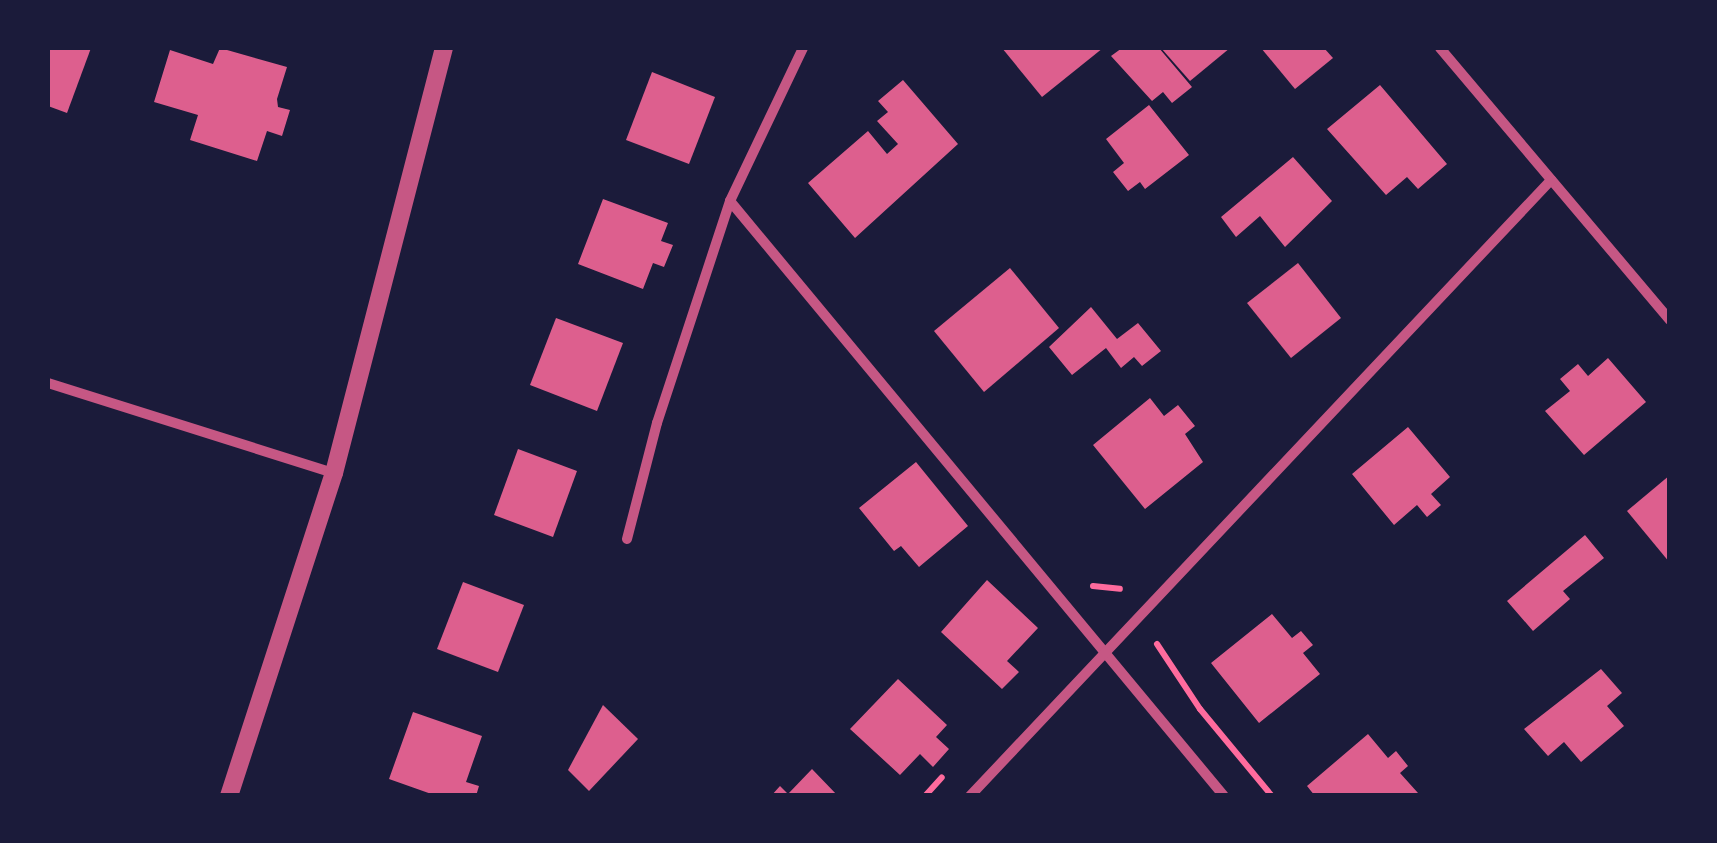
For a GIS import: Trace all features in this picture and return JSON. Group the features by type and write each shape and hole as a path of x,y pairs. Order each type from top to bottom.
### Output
{"street":[{"path":"229,796 334,473 444,48"},
{"path":"627,539 657,423 730,201 803,48"},
{"path":"1440,48 1670,320"},
{"path":"970,796 1103,650 1551,180"},
{"path":"730,201 1224,796"},
{"path":"48,383 164,425 334,473"}],"path":[{"path":"1078,570 1091,586 1119,589 1200,709 1272,796"},
{"path":"1119,589 1132,576"}],"building":[{"path":"48,48 91,48 67,113 48,106"},
{"path":"220,48 287,67 277,99 278,107 290,110 282,136 267,131 257,161 190,140 198,115 154,102 170,50 213,64"},
{"path":"1002,48 1103,48 1042,97"},
{"path":"1122,48 1159,48 1192,87 1172,103 1163,92 1152,101 1111,56"},
{"path":"1161,48 1230,48 1190,81"},
{"path":"1261,48 1324,48 1333,58 1295,89"},
{"path":"652,72 715,97 689,164 626,140"},
{"path":"903,80 958,144 855,238 808,183 868,131 887,154 898,144 877,121 888,112 878,101"},
{"path":"1380,85 1447,164 1418,189 1407,177 1386,195 1327,129"},
{"path":"1149,105 1189,155 1145,189 1140,182 1128,191 1113,172 1124,163 1106,139"},
{"path":"1293,157 1332,201 1285,247 1260,216 1236,237 1221,217"},
{"path":"603,199 668,223 661,241 673,245 664,267 653,263 643,289 578,264"},
{"path":"1298,263 1341,318 1291,358 1247,303"},
{"path":"1010,268 1059,328 984,392 934,331"},
{"path":"1091,307 1117,339 1138,323 1161,351 1142,366 1134,357 1121,368 1106,348 1072,375 1049,347"},
{"path":"556,318 623,343 597,411 530,385"},
{"path":"1608,358 1646,402 1584,455 1545,411 1570,391 1560,379 1578,364 1588,376"},
{"path":"1150,398 1164,416 1178,405 1195,426 1185,434 1203,462 1145,509 1093,445"},
{"path":"1408,427 1450,477 1431,494 1441,505 1427,517 1417,505 1394,525 1352,474"},
{"path":"518,449 577,471 553,537 494,515"},
{"path":"916,462 968,526 919,567 901,546 894,551 859,508"},
{"path":"1670,475 1670,563 1627,511"},
{"path":"1585,535 1604,558 1563,591 1570,599 1533,631 1507,601"},
{"path":"987,580 1038,628 1007,661 1019,672 1002,689 941,632"},
{"path":"463,582 524,605 498,672 437,649"},
{"path":"1272,614 1292,638 1301,631 1313,645 1303,653 1320,674 1259,723 1211,663"},
{"path":"1601,669 1622,693 1607,706 1624,726 1581,762 1564,742 1548,756 1524,729"},
{"path":"898,679 947,725 936,737 949,749 933,767 920,754 900,775 850,729"},
{"path":"603,705 638,739 589,791 568,770"},
{"path":"413,712 482,736 466,782 479,786 476,796 437,796 389,779"},
{"path":"1368,734 1388,758 1396,751 1408,766 1400,773 1418,793 1315,796 1307,786"},
{"path":"812,769 838,796 771,796 780,786 788,794"}]}
